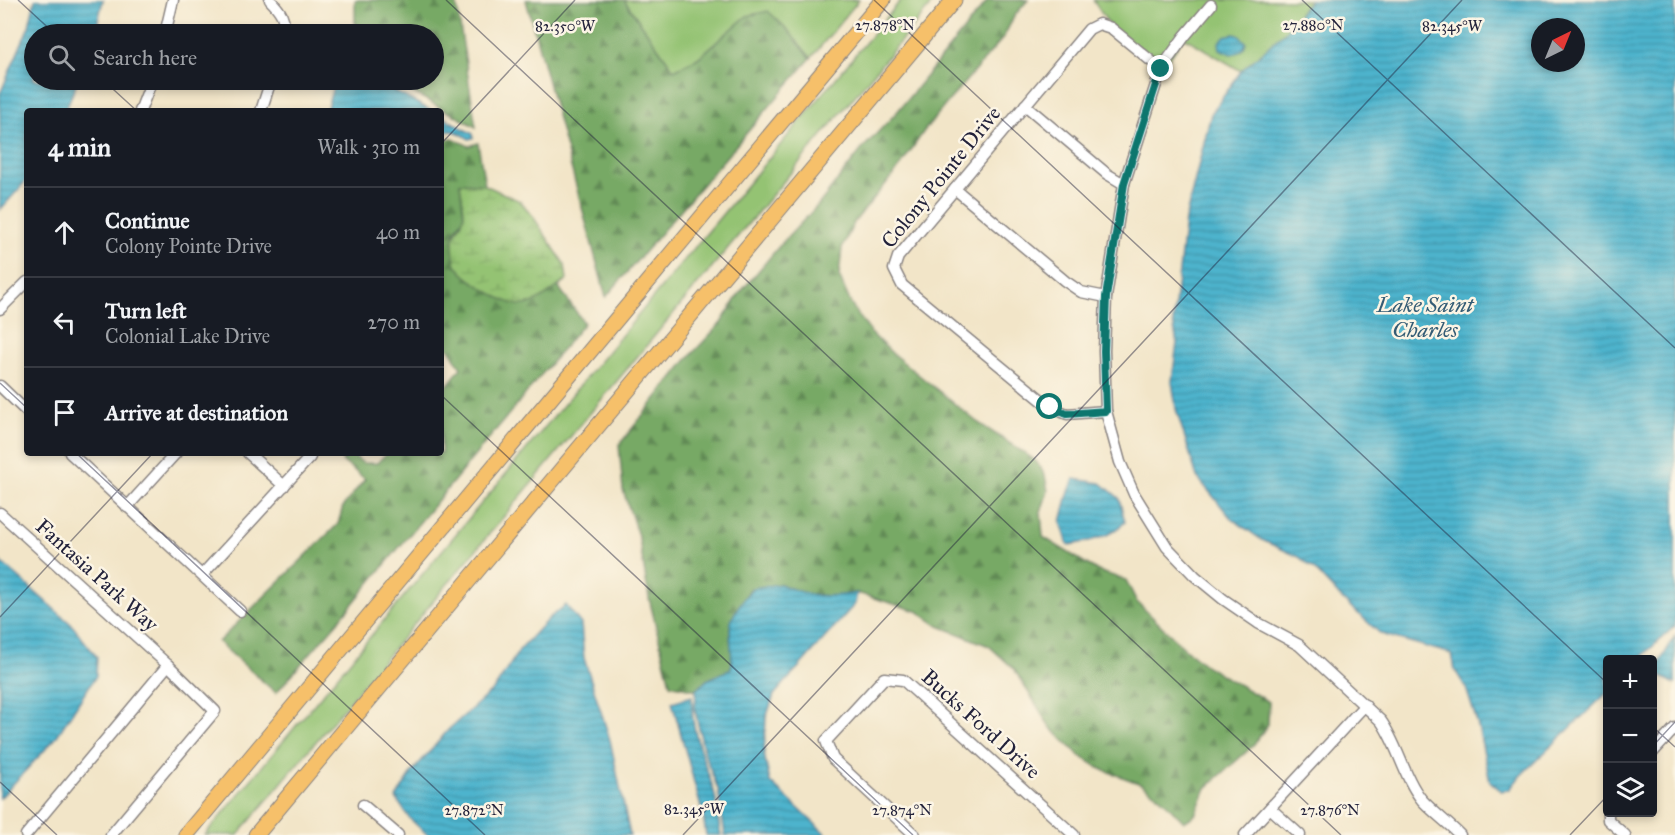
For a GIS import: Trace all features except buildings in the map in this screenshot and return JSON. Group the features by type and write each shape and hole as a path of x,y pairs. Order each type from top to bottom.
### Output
{"highway":[{"path":"186,835 883,0"},
{"path":"256,835 954,0"}],"street":[{"path":"167,24 173,0"},
{"path":"270,0 283,16 284,24"},
{"path":"1211,5 1161,69 1124,184 1106,297 1104,351 1106,411 1120,462 1134,494 1167,547 1195,576 1223,599 1258,623 1299,645 1365,705 1392,736 1422,799 1460,835"},
{"name":"Colony Pointe Drive","path":"1106,411 1067,414 1050,407 902,285 894,269 898,257 1089,29 1099,24 1111,28 1161,69"},
{"path":"141,108 148,90"},
{"path":"262,108 268,90"},
{"path":"1024,105 1107,174 1124,184"},
{"path":"955,189 1065,281 1081,292 1106,297"},
{"path":"0,309 24,285"},
{"path":"0,386 24,409"},
{"path":"73,456 240,611"},
{"path":"127,507 173,456"},
{"path":"251,456 284,486"},
{"path":"202,575 310,457"},
{"name":"Fantasia Park Way","path":"0,513 168,665 215,711 111,835"},
{"path":"26,835 168,665"},
{"name":"Bucks Ford Drive","path":"915,835 833,759 826,741 884,678 903,680 1074,835"},
{"path":"1245,835 1365,705"},
{"path":"1657,748 1675,728"},
{"path":"363,805 398,835"},
{"path":"1270,808 1300,835"},
{"path":"1608,817 1608,820 1625,835"}],"green space":[{"path":"355,0 456,0 476,127 408,90 444,90 444,24 355,24"},
{"path":"526,0 624,0 674,70 698,58 747,16 768,11 786,28 811,58 606,297"},
{"path":"624,0 859,0 811,58 786,28 747,16 698,58 674,70"},
{"path":"901,0 935,0 238,835 205,835"},
{"path":"988,0 1028,0 1015,15 1003,38 924,131 899,168 855,221 842,248 839,276 852,306 871,333 893,354 977,422 1035,460 1045,475 1048,491 1041,512 1043,537 1098,571 1126,580 1137,602 1184,648 1206,666 1269,702 1268,724 1254,745 1206,788 1195,815 1184,822 1160,797 1141,784 1101,769 1080,756 1050,727 1014,669 989,646 939,626 917,611 857,593 835,597 803,594 780,584 730,628 733,653 731,669 707,680 696,690 670,684 649,598 639,539 623,490 619,445 689,357 721,323 739,294 781,244 819,204 863,148 897,112"},
{"path":"1093,0 1309,0 1286,31 1241,71 1184,37 1161,69 1111,28"},
{"path":"452,138 469,146 478,143 485,185 460,183 464,217 455,231 456,266 470,279 502,299 546,293 558,286 584,323 341,618 276,693 218,642 338,524 343,506 365,479 342,461 347,456 354,456 363,463 377,463 384,456 444,456 444,389 461,368 444,344 444,140"},
{"path":"460,183 485,185 520,201 565,265 567,280 538,300 519,305 476,284 461,271 455,262 453,249 455,234 464,215"}],"water":[{"path":"35,0 103,0 97,24 29,24"},
{"name":"Lake Saint Charles","path":"1310,0 1675,0 1675,626 1643,655 1603,655 1603,697 1521,775 1510,789 1501,791 1490,781 1477,722 1466,688 1455,670 1452,654 1381,634 1299,557 1262,540 1231,518 1197,477 1176,409 1172,381 1177,343 1173,322 1185,220 1211,114 1241,71 1286,31"},
{"path":"1233,34 1246,42 1241,51 1231,54 1220,49 1219,42 1225,36"},
{"path":"24,38 24,90 74,90 66,108 24,108 24,183 0,210 0,94"},
{"path":"332,90 392,90 426,108 327,108"},
{"path":"444,118 473,134 473,138 469,139 459,133 445,131"},
{"path":"1074,479 1101,483 1119,498 1125,522 1106,536 1068,545 1061,522"},
{"path":"0,561 71,624 97,657 96,676 55,739 0,798"},
{"path":"780,584 800,592 818,595 836,596 857,593 855,604 774,695 766,718 764,754 770,782 827,835 725,835 718,789 704,753 695,710 696,690 707,680 731,669 732,619 752,588"},
{"path":"566,605 581,624 584,658 610,740 630,835 428,835 409,818 396,798 412,772 449,729 495,688 520,649 549,618"},
{"path":"1675,636 1675,684 1660,676 1657,667"},
{"path":"692,696 695,731 715,794 721,835 706,835 703,815 672,702"}],"route":[{"path":"1050,407 1067,414 1106,411 1104,351 1106,297 1124,184 1161,69"}]}
